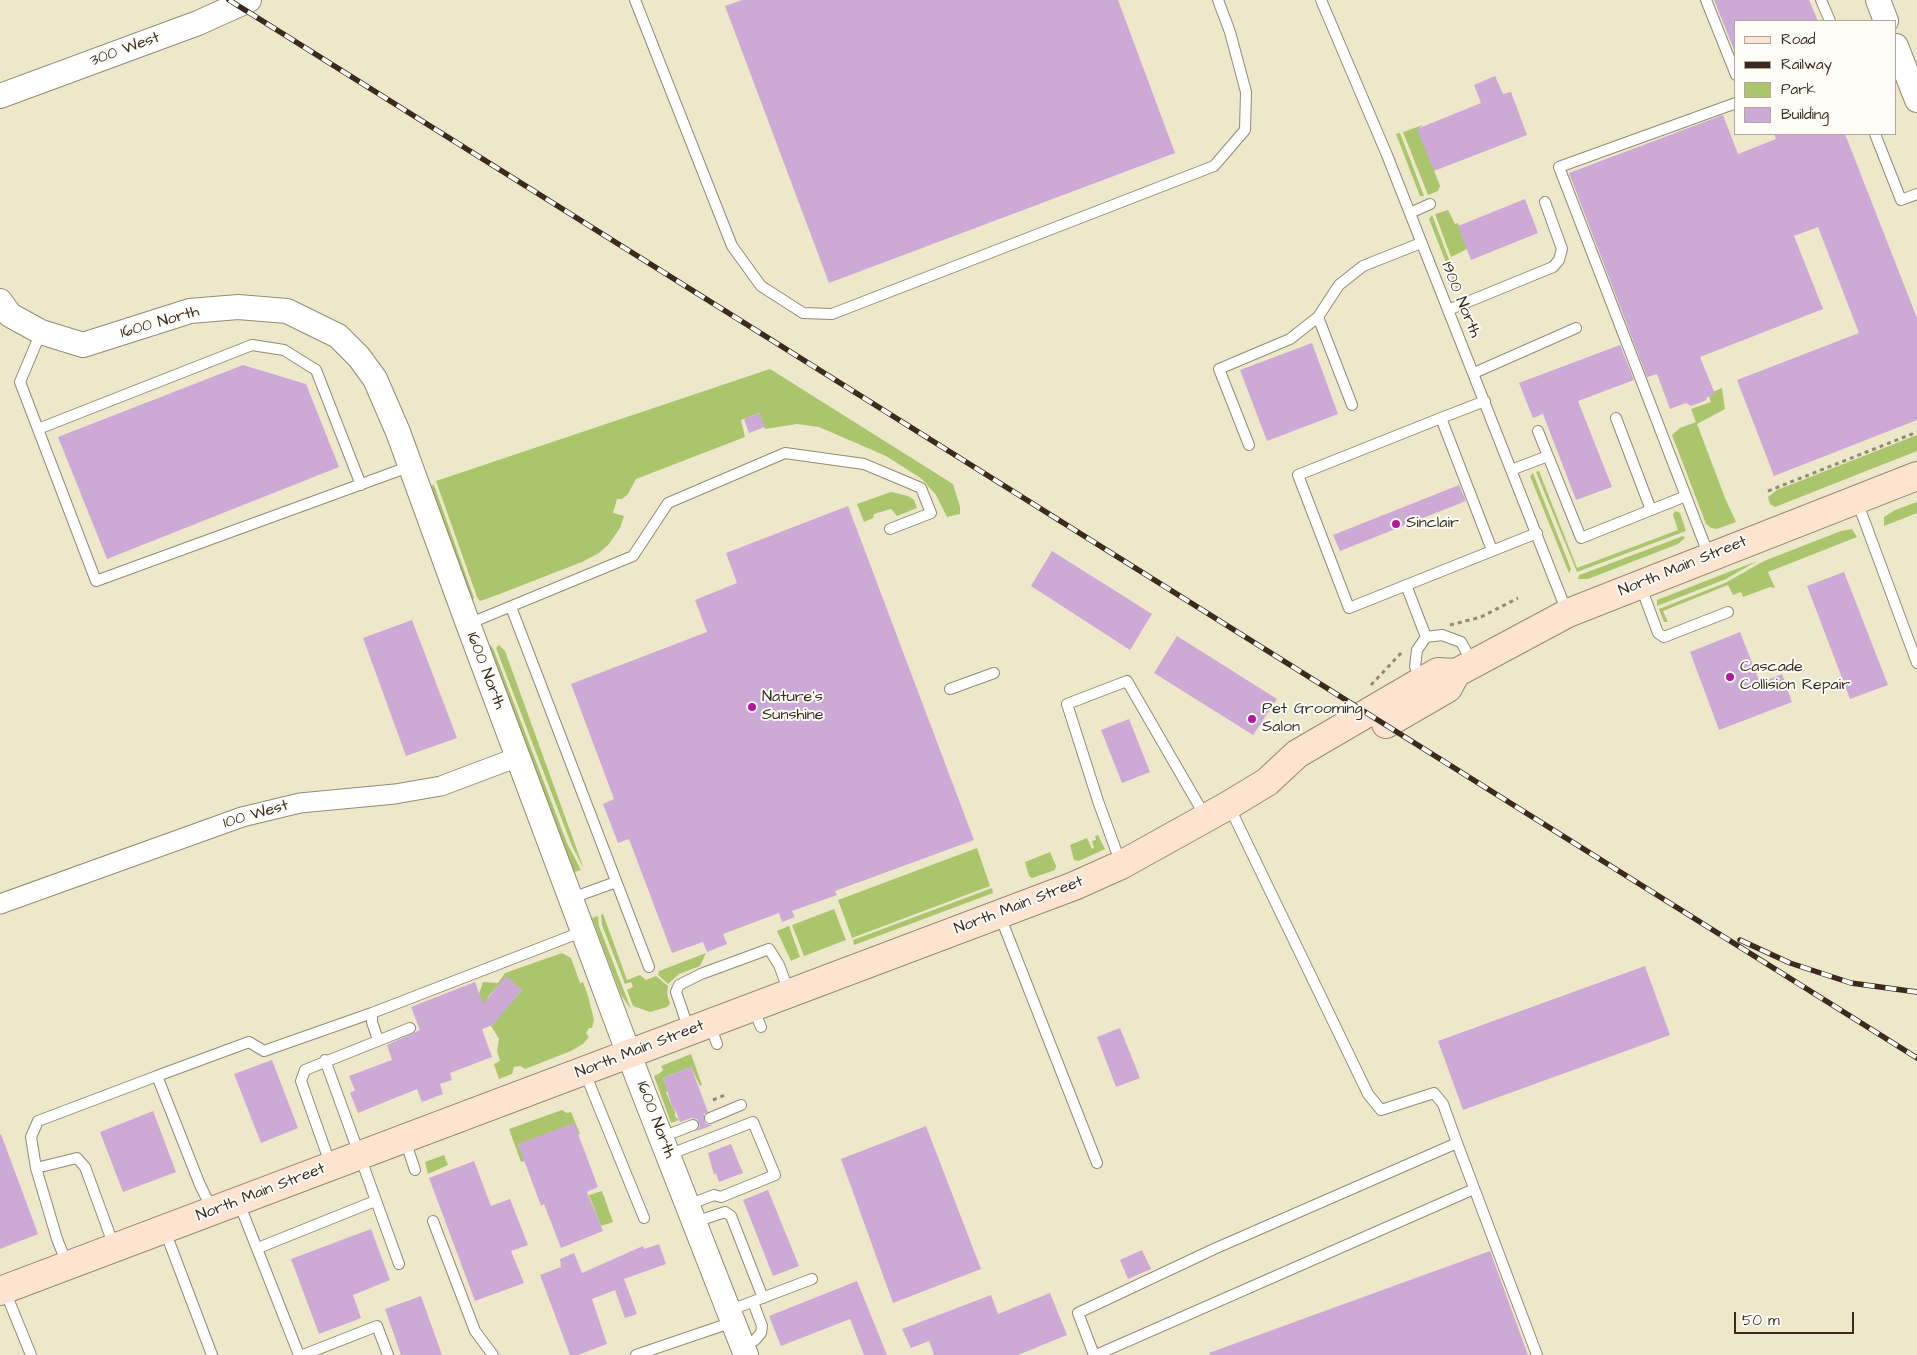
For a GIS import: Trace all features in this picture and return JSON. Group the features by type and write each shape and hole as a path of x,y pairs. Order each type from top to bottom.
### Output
{"main road":[{"name":"North Main Street","path":"1268,782 1297,754 1438,672 1464,668 1568,612 1917,476"},
{"name":"North Main Street","path":"2,1290 629,1054 757,1018 790,993 1074,886 1121,865 1268,782 1315,764 1448,688 1464,668"}],"street":[{"name":"300 West","path":"0,96 198,23 249,0"},
{"path":"1878,0 1886,20"},
{"path":"1897,49 1917,100"},
{"name":"1600 North","path":"0,302 10,316 41,332 83,345 190,311 238,307 287,311 338,336 375,379 411,466 629,1054 744,1350"},
{"name":"100 West","path":"0,904 242,817 300,803 395,794 441,786 518,757"}],"lane":[{"path":"635,0 732,246 762,286 802,313 832,314 1214,166 1245,130 1246,102 1246,92 1230,32 1218,0"},
{"name":"1900 North","path":"1321,0 1410,213 1568,612"},
{"path":"1706,0 1734,70"},
{"path":"1821,0 1830,20"},
{"path":"1709,556 1559,167 1734,104"},
{"path":"1875,135 1902,200 1917,194"},
{"path":"1448,310 1553,267 1559,260 1562,249 1545,202"},
{"path":"1410,213 1430,204"},
{"path":"1249,445 1219,369 1290,339 1318,317 1339,284 1363,266 1421,243"},
{"path":"1318,317 1352,405"},
{"path":"1474,373 1576,328"},
{"path":"41,332 20,382 96,581 411,466"},
{"path":"38,429 252,345 284,350 316,370 361,484"},
{"path":"1485,401 1298,475 1349,608 1537,533"},
{"path":"1441,418 1492,550"},
{"path":"1616,418 1652,510"},
{"path":"1538,430 1581,538 1686,496"},
{"path":"468,624 633,556 668,502 785,453 864,464 921,488 931,514 890,529"},
{"path":"1511,470 1548,456"},
{"path":"1857,500 1917,663"},
{"path":"1639,584 1658,633 1664,637 1728,612"},
{"path":"1406,585 1426,637"},
{"path":"511,607 649,967"},
{"path":"1422,681 1415,667 1417,650 1426,637 1442,635 1461,642 1464,668"},
{"path":"950,690 994,674"},
{"path":"1121,865 1098,802 1067,704 1127,681 1217,810 1368,1094 1381,1110 1434,1093 1443,1104 1536,1355"},
{"path":"572,898 616,882"},
{"path":"1000,915 1097,1163"},
{"path":"68,1266 57,1240 36,1168 31,1136 38,1122 249,1042 264,1051 372,1013 584,931"},
{"path":"705,1033 676,992 679,985 701,974 769,949 779,965 790,993"},
{"path":"372,1013 372,1022 378,1040"},
{"path":"331,1167 301,1081 305,1070 410,1028"},
{"path":"326,1060 399,1264"},
{"path":"584,1072 644,1218"},
{"path":"157,1076 200,1186 213,1211"},
{"path":"710,1118 741,1105"},
{"path":"665,1146 753,1122 775,1176 721,1197 714,1195 692,1214"},
{"path":"665,1146 694,1125"},
{"path":"405,1139 414,1170"},
{"path":"1457,1143 1214,1249 1078,1313 1095,1355 1474,1189"},
{"path":"36,1168 77,1158 85,1167 114,1249"},
{"path":"258,1248 375,1201"},
{"path":"238,1202 301,1355 377,1326 388,1355"},
{"path":"692,1214 725,1212 731,1216 758,1300 762,1326 761,1333 744,1350"},
{"path":"434,1221 475,1331 493,1355"},
{"path":"165,1230 212,1355"},
{"path":"636,1355 731,1316 758,1300 812,1279"},
{"path":"2,1290 31,1355"}],"path":[{"path":"1768,491 1917,432"},
{"path":"713,1100 726,1095"}],"green space":[{"path":"1423,125 1418,129 1440,186 1438,191 1428,195 1403,132"},
{"path":"1400,133 1424,196 1420,196 1396,134"},
{"path":"1448,210 1455,224 1458,223 1467,249 1451,257 1435,214"},
{"path":"1432,215 1461,291 1457,291 1429,219"},
{"path":"770,369 953,484 960,507 960,514 947,517 936,495 922,479 886,456 819,427 797,424 765,429 759,413 741,420 745,437 636,479 628,494 622,499 617,499 613,513 624,516 620,528 609,544 599,553 582,562 480,601 436,481"},
{"path":"1722,388 1725,409 1697,424 1736,522 1717,529 1711,528 1706,524 1672,435 1680,428 1696,422 1691,409 1711,402 1709,397 1713,392"},
{"path":"1917,435 1917,451 1775,507 1770,504 1768,497 1777,490"},
{"path":"1539,471 1577,568 1678,530 1673,515 1675,511 1680,513 1686,531 1577,572 1536,472"},
{"path":"1533,473 1571,569 1569,573 1530,476"},
{"path":"434,485 474,598 472,600 430,486"},
{"path":"891,492 908,496 914,500 917,508 897,516 891,509 874,514 873,518 864,522 857,504"},
{"path":"1917,502 1917,513 1884,526 1884,517 1895,510"},
{"path":"1852,529 1857,537 1768,572 1775,588 1770,587 1743,597 1741,592 1733,595 1728,585 1663,611 1668,622 1664,622 1659,609 1725,583 1764,561 1841,531"},
{"path":"1683,536 1685,538 1678,544 1588,579 1578,579 1579,575"},
{"path":"1757,561 1726,579 1657,606 1657,600"},
{"path":"490,645 493,648 567,843 581,870 574,872 489,650 491,647 488,648"},
{"path":"499,645 505,651 584,869 572,846 496,648"},
{"path":"1098,835 1105,849 1079,861 1074,860 1070,845 1087,838 1092,849 1094,848 1092,841 1096,840 1095,836"},
{"path":"977,848 990,886 852,938 838,900"},
{"path":"1050,852 1056,866 1055,870 1032,878 1029,876 1025,862"},
{"path":"992,888 993,893 854,945 853,940"},
{"path":"834,909 846,940 804,956 792,925"},
{"path":"603,914 627,980 640,975 646,980 656,976 668,986 667,994 670,1004 667,1007 650,1012 633,1006 627,990 633,987 631,982 625,984 602,925 601,915"},
{"path":"598,916 599,926 631,1009 621,995 592,918"},
{"path":"789,926 800,957 791,961 777,931"},
{"path":"562,953 571,958 580,983 583,982 594,1020 592,1028 589,1028 586,1033 589,1037 583,1044 571,1051 525,1069 520,1066 514,1067 512,1074 499,1079 494,1064 500,1061 497,1051 499,1039 491,1026 479,994 483,982 498,983 505,973","holes":["506,977 522,990 503,1012 487,998"]},
{"path":"706,953 700,966 679,974 668,984 658,975 659,971"},
{"path":"691,1054 702,1085 700,1086 691,1067 663,1078 668,1091 666,1092 675,1110 675,1116 679,1120 671,1123 654,1076 663,1070 661,1066"},
{"path":"562,1110 567,1113 571,1112 580,1134 518,1144 525,1161 521,1162 509,1129"},
{"path":"444,1155 448,1165 428,1174 425,1162"},
{"path":"602,1191 613,1222 601,1226 589,1195"}],"building":[{"path":"742,0 1118,0 1175,153 829,283 725,6"},
{"path":"1714,0 1809,0 1818,20 1734,20 1734,50"},
{"path":"1495,76 1503,94 1511,92 1527,135 1434,171 1417,129 1481,103 1474,85"},
{"path":"1723,115 1738,154 1776,139 1774,135 1845,135 1917,318 1917,420 1774,476 1737,380 1859,333 1818,227 1794,236 1823,309 1700,357 1715,394 1706,398 1707,400 1691,406 1686,403 1670,409 1657,374 1647,377 1569,173"},
{"path":"1525,199 1538,233 1471,260 1458,226"},
{"path":"1312,343 1338,414 1267,441 1240,370"},
{"path":"1620,345 1634,380 1578,401 1612,487 1576,500 1543,414 1533,418 1519,383"},
{"path":"243,365 306,384 339,467 107,559 58,437"},
{"path":"759,413 765,427 749,433 744,419"},
{"path":"1459,485 1466,501 1340,551 1333,535"},
{"name":"Nature's Sunshine","path":"848,506 974,840 835,891 837,895 792,911 795,917 782,922 779,913 723,934 727,944 707,952 703,942 672,953 629,839 618,843 603,804 614,799 571,684 707,632 695,600 737,583 726,553"},
{"path":"1052,551 1152,614 1130,650 1031,586"},
{"path":"1844,572 1888,685 1850,699 1807,586"},
{"path":"412,620 457,738 406,756 363,638"},
{"path":"1740,632 1760,683 1782,674 1792,702 1719,730 1690,652"},
{"path":"1177,636 1277,699 1253,735 1154,673"},
{"path":"1129,719 1150,772 1122,783 1101,730"},
{"path":"1645,966 1670,1035 1463,1110 1438,1041"},
{"path":"506,976 522,990 493,1025 482,1029 492,1057 450,1073 452,1080 440,1084 443,1094 422,1102 417,1089 358,1113 350,1093 355,1090 349,1076 392,1060 387,1045 420,1030 411,1007 475,982 483,1004"},
{"path":"1120,1028 1140,1078 1116,1087 1097,1037"},
{"path":"272,1060 298,1128 261,1143 234,1074"},
{"path":"691,1067 708,1112 704,1114 704,1120 706,1124 713,1125 697,1131 700,1126 697,1119 691,1118 680,1122 675,1109 673,1109 663,1078"},
{"path":"153,1111 176,1172 123,1192 100,1132"},
{"path":"574,1123 598,1187 587,1192 603,1231 561,1248 544,1204 541,1206 518,1144"},
{"path":"926,1126 981,1269 893,1303 841,1159"},
{"path":"0,1135 38,1234 0,1249"},
{"path":"731,1144 743,1173 719,1182 716,1173 714,1175 708,1153"},
{"path":"474,1161 491,1206 510,1199 528,1245 511,1251 524,1283 475,1301 429,1178"},
{"path":"768,1190 799,1266 773,1276 743,1200"},
{"path":"371,1229 390,1280 353,1295 361,1318 319,1334 291,1259"},
{"path":"659,1244 666,1264 624,1279 637,1314 625,1318 615,1290 592,1299 607,1344 578,1355 570,1355 540,1275 561,1267 560,1259 574,1253 582,1273 643,1246 644,1249"},
{"path":"1142,1250 1151,1269 1128,1279 1120,1260"},
{"path":"1490,1251 1528,1355 1210,1355 1209,1353"},
{"path":"857,1281 887,1355 864,1355 850,1319 781,1346 769,1316"},
{"path":"1050,1293 1067,1335 1018,1355 934,1355 929,1341 911,1348 902,1329 991,1295 998,1314"},
{"path":"421,1296 442,1355 401,1355 385,1309"}],"railway":[{"path":"229,0 1917,1058"},
{"path":"1740,940 1790,963 1851,983 1917,992"}],"place":[{"name":"Sinclair","path":"1396,524"},
{"name":"Cascade Collision Repair","path":"1730,677"},
{"name":"Nature's Sunshine","path":"752,707"},
{"name":"Pet Grooming Salon","path":"1252,719"}]}
